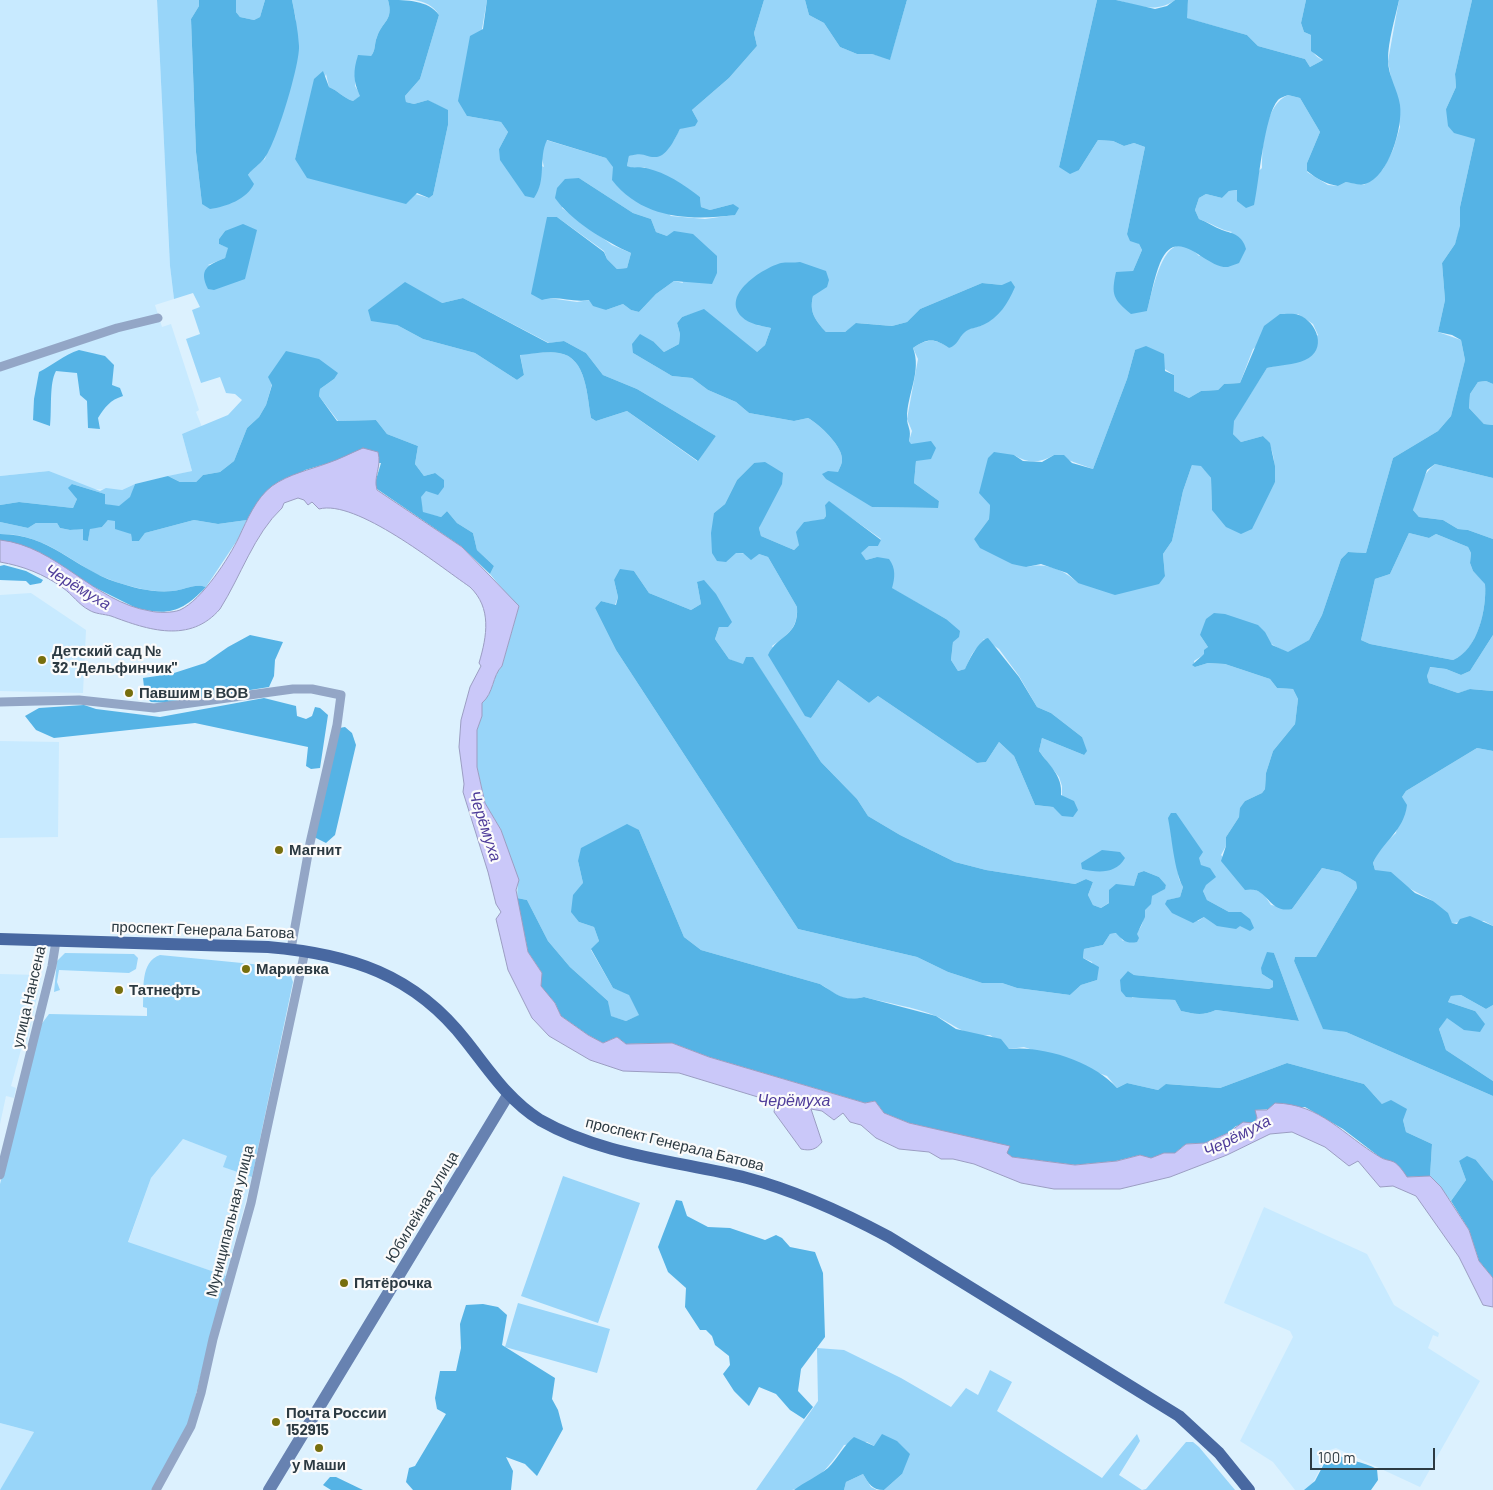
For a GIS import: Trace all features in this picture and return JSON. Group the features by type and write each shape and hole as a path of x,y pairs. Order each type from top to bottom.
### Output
{"main road":[{"name":"проспект Генерала Батова","path":"0,939 291,949 366,965 411,988 433,1004 454,1027 508,1095 528,1112 550,1125 592,1143 768,1184 840,1212 890,1237 1179,1416 1219,1453 1249,1490"}],"street":[{"path":"0,367 117,328 158,318"},
{"path":"0,702 78,700 154,708 293,689 312,689 341,695 291,949"},
{"name":"улица Нансена","path":"0,1175 52,966 56,941"},
{"name":"Муниципальная улица","path":"156,1490 191,1426 196,1410 213,1339 251,1203 305,951"},
{"name":"Юбилейная улица","path":"269,1490 508,1095"}],"shaded area":[{"path":"0,0 157,0 170,266 174,299 155,305 162,327 171,324 199,410 196,412 202,427 182,434 192,471 135,484 122,490 91,489 49,471 0,476"},
{"path":"157,0 199,0 199,6 191,19 196,152 202,204 248,175 255,166 265,159 296,20 292,0 388,0 390,12 379,32 373,54 371,56 358,56 355,86 361,96 353,101 346,98 329,87 326,74 300,139 295,159 429,198 433,195 448,125 448,111 428,100 414,104 406,102 405,96 420,79 439,15 428,4 414,0 487,0 467,116 501,122 508,132 499,149 544,167 541,154 546,140 606,158 671,216 705,219 734,215 733,204 710,210 701,207 700,197 644,167 632,169 627,166 629,156 642,152 655,157 674,140 680,129 698,121 692,110 729,78 757,46 754,33 764,0 805,0 809,15 824,23 840,47 857,54 872,54 890,59 907,0 1097,0 1059,167 1079,170 1098,140 1113,141 1124,146 1134,143 1145,147 1127,234 1139,244 1142,250 1133,271 1147,311 1157,274 1162,261 1169,251 1177,246 1187,247 1199,256 1232,232 1199,219 1195,210 1199,198 1206,194 1222,198 1229,191 1238,190 1262,168 1266,127 1274,107 1288,95 1300,98 1320,132 1307,163 1307,172 1328,185 1338,186 1346,182 1364,185 1383,169 1393,150 1400,127 1388,61 1399,0 1472,0 1455,74 1456,87 1446,109 1475,139 1460,207 1461,226 1455,244 1442,263 1445,300 1438,332 1461,340 1465,360 1451,416 1438,431 1393,458 1366,553 1348,552 1341,559 1322,615 1309,640 1288,653 1273,645 1259,627 1250,624 1200,635 1208,647 1205,654 1194,661 1195,667 1208,663 1225,664 1270,679 1277,688 1293,689 1298,699 1295,724 1273,751 1266,773 1265,789 1262,793 1245,801 1239,817 1226,837 1226,846 1221,855 1253,889 1263,893 1271,905 1292,909 1322,868 1340,872 1356,882 1357,888 1316,957 1295,957 1294,961 1323,1028 1346,1032 1493,1096 1493,1181 1476,1160 1459,1161 1466,1180 1451,1201 1430,1176 1432,1144 1406,1132 1403,1120 1382,1104 1364,1084 1287,1063 1220,1088 1167,1084 1158,1090 1127,1083 1117,1088 1107,1076 1024,1047 1009,1049 990,1035 968,1033 928,1013 864,997 856,999 845,998 820,984 701,950 684,937 639,830 578,861 583,883 579,922 594,927 599,941 591,950 613,988 629,994 640,1015 626,1021 610,1016 608,1001 570,967 548,941 527,900 517,898 518,880 501,830 485,803 477,767 477,730 482,716 482,702 489,694 496,675 502,666 519,606 513,602 490,574 494,566 477,550 473,533 457,523 447,511 441,517 423,513 420,497 435,473 424,476 415,464 418,446 387,434 376,420 338,421 319,396 320,389 334,379 272,384 266,405 259,417 247,428 234,461 220,472 203,475 196,482 180,482 168,476 192,471 182,434 228,415 242,400 235,394 226,393 220,377 201,383 186,339 200,334 192,310 200,307 193,293 174,299 170,266","holes":["579,178 633,213 651,219 656,232 667,236 683,283 674,281 656,294 639,312 631,310 623,304 606,310 590,300 577,302 549,298 557,217 604,251 607,259 617,269 627,268 631,253 612,245 562,208","225,231 245,279 208,265 225,258 229,248 219,244 219,239","982,283 1002,285 983,325 966,330 949,348 935,341 927,341 913,348 918,359 907,419 912,431 909,441 916,461 914,483 939,501 937,508 872,507 838,472 842,455 830,436 813,421 808,418 794,421 749,413 736,402 708,390 692,378 672,376 633,353 654,342 664,352 679,344 680,334 677,323 682,317 704,310 756,353 765,345 771,328 757,325 813,296 812,311 826,332 845,332 857,323 892,326 907,322 920,309","463,298 549,343 564,341 586,353 603,375 637,389 716,436 697,461 627,411 596,421 591,418 584,379 575,362 568,356 554,352 520,354 524,375 517,380 475,353 423,339 397,325 442,303","1298,314 1313,324 1318,335 1279,365 1267,368 1233,421 1233,434 1241,442 1263,436 1267,441 1274,457 1275,482 1212,510 1211,478 1201,465 1192,465 1183,491 1172,541 1163,554 1165,576 1078,583 1054,568 1040,565 1026,567 974,539 989,519 990,505 1014,455 1029,461 1044,460 1054,455 1093,469 1127,379 1135,350 1174,375 1174,391 1189,398 1201,391 1218,390 1224,384 1240,383 1253,349","754,463 765,514 759,528 761,536 794,550 799,545 804,522 824,520 826,516 825,505 829,502 881,539 878,546 869,546 860,553 866,560 877,557 891,588 946,619 953,642 951,660 958,671 965,669 972,654 984,639 999,649 1019,676 1037,707 1051,713 1082,737 1084,755 1042,738 1039,751 1059,777 1062,786 1062,815 1053,807 1035,805 1014,756 999,742 986,762 977,763 878,696 869,703 838,680 811,718 772,646 794,626 797,607 768,557 759,554 737,553 714,513 725,504 737,480","634,571 649,593 691,610 701,604 697,582 719,627 715,639 729,659 743,665 753,658 821,762 857,799 868,816 900,835 955,862 986,870 1075,884 1086,879 1093,882 1088,895 1093,905 1101,908 1134,886 1138,873 1144,871 1159,877 1166,885 1165,887 1162,891 1151,897 1145,910 1142,925 1132,936 1123,941 1117,933 1110,934 1103,945 1084,949 1083,958 1092,962 1097,980 1081,985 1070,995 1017,988 1002,983 982,983 948,972 917,957 798,929 616,650 595,608 601,601 615,605 618,597 614,580","1171,834 1197,858 1204,874 1203,891 1207,900 1229,912 1204,917 1198,921 1168,900 1180,897 1183,887 1179,879","1274,953 1299,1021 1216,1010 1203,1014 1194,1014 1181,1011 1175,1000 1132,998 1128,971 1134,975 1269,989 1273,987 1273,981 1262,974"]},
{"path":"199,0 236,0 236,12 240,17 254,20 260,17 265,0 292,0 299,46 292,86 275,138 264,159 248,175 254,184 241,198 223,206 210,209 202,204 196,152 191,19 199,6"},
{"path":"236,0 265,0 260,17 254,20 240,17 236,12"},
{"path":"388,0 410,1 423,4 429,6 439,15 420,79 405,96 406,102 414,104 428,100 448,110 448,125 433,195 429,198 417,193 406,204 307,178 295,159 314,79 323,71 329,87 353,101 360,96 354,76 358,55 371,56 373,54 379,32 390,12"},
{"path":"487,0 764,0 754,33 757,46 729,78 692,110 698,121 695,126 680,129 671,146 661,156 653,157 639,154 629,156 627,166 654,170 674,180 700,197 701,207 710,210 733,204 739,208 735,215 701,218 685,217 652,210 624,193 612,180 613,167 606,158 547,140 544,147 538,191 534,198 525,196 500,160 499,149 508,132 501,122 467,116 458,101 470,36 483,29"},
{"path":"805,0 907,0 890,60 872,54 857,54 840,47 824,23 809,15"},
{"path":"1097,0 1116,0 1155,9 1167,6 1175,0 1188,0 1187,18 1247,35 1258,46 1305,59 1310,67 1323,60 1311,51 1311,35 1304,32 1301,23 1306,0 1399,0 1390,38 1388,60 1399,99 1400,114 1397,138 1387,162 1374,179 1363,185 1346,182 1338,186 1318,179 1307,171 1307,163 1320,132 1300,98 1288,95 1278,100 1269,120 1254,205 1246,208 1237,201 1237,190 1229,191 1222,198 1206,194 1199,198 1195,210 1199,219 1240,238 1246,249 1239,263 1228,267 1219,266 1192,250 1175,247 1167,251 1160,263 1147,311 1131,314 1117,300 1114,286 1116,272 1133,271 1142,250 1139,244 1130,241 1127,234 1145,147 1134,143 1124,146 1113,141 1098,140 1079,170 1070,174 1059,167"},
{"path":"1116,0 1175,0 1161,7 1146,7"},
{"path":"1188,0 1306,0 1301,23 1304,32 1311,35 1314,53 1323,60 1310,67 1305,59 1258,46 1247,35 1186,18"},
{"path":"1472,0 1493,0 1493,384 1486,381 1478,382 1470,394 1469,408 1484,424 1493,425 1493,478 1435,464 1427,470 1413,510 1419,517 1443,520 1458,529 1468,530 1493,539 1493,635 1470,671 1461,675 1446,669 1430,667 1427,676 1429,683 1458,693 1470,689 1493,691 1493,751 1477,748 1406,791 1402,797 1407,805 1402,822 1373,863 1375,870 1391,872 1415,893 1433,901 1448,913 1452,923 1457,924 1460,919 1470,916 1493,926 1493,1005 1486,1009 1461,995 1451,996 1448,1002 1475,1011 1485,1024 1480,1032 1464,1030 1447,1018 1439,1029 1446,1050 1493,1081 1493,1096 1346,1032 1323,1029 1294,961 1295,957 1316,957 1357,888 1356,882 1340,872 1322,868 1292,909 1284,909 1272,904 1259,892 1245,890 1221,861 1226,846 1226,837 1239,817 1240,808 1245,801 1262,793 1265,789 1266,773 1273,751 1295,724 1298,699 1293,689 1277,688 1270,679 1225,664 1208,663 1195,667 1192,665 1204,654 1204,650 1208,647 1200,635 1206,619 1214,613 1225,614 1258,625 1265,632 1272,645 1288,652 1309,640 1322,615 1341,559 1348,552 1366,553 1393,458 1438,431 1451,416 1465,360 1461,340 1452,335 1438,332 1445,300 1442,263 1455,244 1460,226 1460,207 1475,139 1454,133 1448,126 1446,109 1456,87 1455,74","holes":["1409,533 1429,538 1436,534 1468,547 1471,553 1470,563 1473,571 1485,584 1482,616 1475,638 1462,655 1453,660 1370,644 1361,640 1375,579 1390,574"]},
{"path":"579,178 633,213 651,219 656,232 667,236 674,231 693,234 717,256 717,273 712,284 674,281 656,294 639,312 631,310 623,304 606,310 593,306 589,300 577,301 553,298 542,300 531,294 547,217 557,217 604,252 607,259 617,269 627,268 631,253 589,230 555,198 557,188 565,179"},
{"path":"243,224 257,230 245,279 214,290 208,289 204,277 206,269 225,258 228,248 219,244 219,239 225,231"},
{"path":"800,262 826,271 829,280 827,287 813,296 812,311 816,320 826,332 845,332 856,323 892,326 907,322 920,309 982,283 1002,285 1011,281 1015,287 1006,304 994,318 983,325 967,331 952,347 949,348 931,340 913,348 916,365 908,409 909,441 911,444 931,441 936,448 931,459 916,461 914,483 939,501 938,508 872,507 826,479 822,474 828,471 838,472 842,462 842,455 830,436 813,421 808,418 794,421 749,413 736,402 708,390 692,378 672,376 633,353 632,344 640,334 654,342 664,352 679,344 680,334 677,323 682,317 704,309 757,352 765,345 771,328 752,323 742,317 737,309 736,300 746,284 764,270 783,263"},
{"path":"405,282 442,303 463,298 548,343 564,341 586,353 603,375 637,389 716,436 698,461 627,411 596,421 591,418 584,379 575,362 568,356 550,352 520,355 524,375 517,380 475,353 423,339 397,325 371,321 368,310"},
{"path":"1280,314 1297,314 1305,319 1315,330 1318,343 1316,350 1305,360 1267,368 1234,421 1233,434 1241,442 1263,436 1270,443 1275,466 1275,482 1252,529 1241,534 1226,527 1212,510 1211,478 1201,466 1192,465 1183,491 1172,541 1163,554 1165,576 1159,584 1115,595 1078,583 1067,573 1041,564 1026,567 1012,564 980,548 974,539 989,519 990,505 979,493 988,458 994,452 1014,455 1023,461 1042,462 1054,455 1064,455 1072,463 1093,469 1127,379 1135,350 1146,346 1164,354 1165,371 1174,375 1174,391 1189,398 1201,391 1218,390 1224,384 1240,383 1264,326"},
{"path":"79,350 105,356 114,365 112,385 120,388 123,396 108,404 103,410 98,418 100,429 88,428 87,401 80,395 77,373 56,371 52,389 50,426 33,420 34,399 39,372"},
{"path":"286,351 319,359 338,373 334,379 320,389 319,396 337,421 376,420 387,434 418,446 415,464 424,476 435,473 444,480 444,487 438,495 426,491 421,497 423,512 441,517 447,511 457,523 473,533 477,550 494,566 490,574 462,547 377,489 375,483 381,463 329,463 305,470 260,499 247,520 218,524 194,520 145,533 139,541 132,541 131,534 115,529 115,521 108,520 102,527 90,529 88,541 83,540 83,529 70,530 60,528 57,523 36,523 28,528 0,522 0,505 19,502 73,508 77,499 68,488 72,484 105,494 105,504 119,506 130,497 135,484 168,476 180,482 196,482 203,475 220,472 234,461 247,428 259,417 266,405 272,385 268,377"},
{"path":"1486,381 1493,384 1493,425 1484,424 1469,408 1470,394 1478,382"},
{"path":"765,462 783,473 782,484 759,528 761,536 794,550 799,545 796,532 804,522 824,519 826,516 825,505 829,501 881,540 878,546 869,546 861,553 866,560 877,557 889,559 894,573 892,588 946,619 960,631 959,637 953,642 951,660 958,671 965,669 978,646 988,638 1019,677 1037,707 1051,713 1082,737 1087,751 1084,755 1042,738 1039,751 1058,776 1061,795 1074,801 1078,810 1073,817 1062,816 1053,807 1035,805 1014,756 999,742 986,762 977,763 878,696 869,703 838,680 811,718 805,716 768,655 772,648 795,624 797,607 768,557 759,554 751,560 743,553 736,553 726,562 717,561 712,553 711,533 714,513 725,504 737,480 754,463"},
{"path":"1435,464 1493,478 1493,539 1468,530 1458,529 1443,520 1419,517 1413,510 1420,484 1426,473"},
{"path":"49,471 100,491 106,488 122,490 135,484 131,497 119,507 105,504 105,494 72,484 77,499 73,508 19,502 0,505 0,476"},
{"path":"108,520 115,520 131,534 132,540 139,541 145,533 194,520 218,524 247,520 238,539 206,587 193,586 169,591 146,590 116,582 91,571 59,551 38,541 26,537 0,534 0,522 28,528 36,523 57,523 60,528 70,530 83,528 88,541 90,528 102,527"},
{"path":"1409,533 1429,538 1436,534 1468,547 1471,553 1470,563 1473,571 1485,583 1482,616 1475,638 1462,655 1453,660 1370,644 1361,640 1375,579 1390,574"},
{"path":"0,534 18,535 48,545 101,576 130,586 151,591 177,590 197,586 206,587 190,602 174,610 157,612 136,608 0,540"},
{"path":"4,565 26,571 43,580 41,583 30,585 26,581 0,580 0,566"},
{"path":"620,569 634,571 649,593 691,610 701,604 697,582 704,580 716,594 732,622 728,627 719,627 715,639 729,659 743,664 746,657 753,657 821,762 857,799 868,816 900,835 955,862 986,870 1075,884 1086,879 1093,882 1088,895 1093,905 1101,908 1109,903 1109,890 1116,884 1134,886 1138,873 1144,871 1159,877 1166,885 1165,889 1152,896 1151,904 1145,910 1145,917 1137,934 1139,938 1137,942 1130,943 1125,941 1116,933 1110,934 1103,945 1084,949 1083,958 1099,967 1097,980 1081,985 1070,995 1017,988 1002,983 982,983 948,972 917,957 798,929 616,650 595,608 601,601 616,605 618,597 614,580"},
{"name":"Детский сад № 32 \"Дельфинчик\"","path":"31,593 86,630 83,693 0,691 0,595"},
{"path":"250,635 283,642 275,660 274,676 269,687 169,703 151,702 145,696 143,678 171,674 205,663"},
{"path":"1493,635 1493,691 1471,689 1458,693 1429,683 1427,676 1429,667 1446,669 1461,675 1470,671"},
{"path":"264,698 296,706 297,716 306,719 312,716 315,707 320,708 328,715 320,768 311,769 306,766 308,747 195,723 54,738 36,730 25,716 39,708 84,705 96,709 160,717"},
{"path":"345,727 352,733 356,745 335,835 326,843 314,837 339,728"},
{"path":"0,741 59,742 58,837 0,838"},
{"path":"1477,748 1493,751 1493,926 1484,921 1452,923 1433,901 1375,870 1373,863 1380,848 1396,833 1402,797 1406,791"},
{"path":"1171,813 1176,813 1203,852 1199,858 1201,865 1210,868 1216,877 1206,885 1203,891 1207,900 1229,912 1241,912 1250,919 1254,928 1250,931 1240,926 1236,929 1217,926 1204,917 1193,923 1172,913 1165,904 1167,900 1180,897 1183,887 1177,872 1168,818"},
{"path":"627,824 639,830 684,937 701,950 820,984 845,998 864,997 936,1016 956,1029 1001,1039 1009,1049 1037,1050 1067,1057 1095,1070 1117,1088 1127,1083 1158,1090 1166,1084 1220,1088 1287,1063 1364,1084 1382,1104 1391,1100 1407,1109 1403,1120 1406,1132 1432,1144 1430,1176 1407,1177 1395,1163 1381,1158 1343,1129 1305,1107 1256,1110 1257,1118 1254,1123 1236,1126 1228,1133 1205,1143 1186,1144 1175,1153 1164,1153 1151,1159 1140,1155 1116,1161 1075,1165 1012,1157 1006,1153 1009,1147 909,1123 884,1113 875,1101 865,1103 709,1057 672,1043 626,1044 617,1037 603,1043 561,1016 555,1003 540,986 542,973 528,952 517,898 527,900 548,941 570,967 608,1001 611,1016 626,1021 639,1015 629,995 613,988 591,949 599,941 594,927 579,922 571,912 573,895 583,883 578,861 581,848"},
{"path":"1102,850 1120,852 1125,858 1112,870 1094,871 1082,869 1081,863"},
{"path":"1267,952 1274,953 1299,1021 1216,1010 1203,1014 1190,1013 1181,1011 1175,1000 1126,997 1121,991 1120,980 1128,971 1134,975 1269,989 1273,987 1273,981 1262,974 1261,968"},
{"path":"65,953 134,954 138,958 136,969 129,973 59,970 57,982 60,990 54,992 57,961"},
{"path":"160,955 283,967 290,973 293,982 252,1177 223,1167 227,1156 183,1139 151,1178 128,1242 226,1276 188,1426 153,1490 0,1490 34,1432 0,1423 0,1184 40,1026 49,1014 147,1016 147,1008 143,1007 144,977 149,964"},
{"path":"0,974 38,975 41,979 26,1046 22,1046 11,1086 16,1088 14,1098 6,1096 0,1124"},
{"path":"1461,995 1486,1009 1493,1005 1493,1081 1446,1050 1439,1029 1447,1017 1475,1011 1448,1002 1451,996"},
{"path":"183,1139 228,1156 224,1167 252,1177 226,1276 128,1243 151,1178"},
{"path":"1467,1156 1476,1160 1493,1181 1493,1278 1479,1261 1469,1230 1451,1201 1466,1180 1459,1161"},
{"path":"563,1176 640,1203 598,1323 521,1296"},
{"path":"676,1200 682,1201 687,1216 708,1227 730,1228 765,1240 776,1235 782,1238 790,1247 815,1252 823,1273 825,1337 801,1369 798,1391 813,1407 804,1419 790,1410 776,1394 759,1387 749,1406 734,1391 723,1374 730,1365 729,1356 715,1345 712,1336 706,1330 700,1330 685,1307 686,1288 668,1272 658,1247"},
{"path":"1264,1207 1367,1254 1394,1305 1439,1333 1438,1337 1433,1335 1428,1348 1480,1381 1420,1487 1336,1448 1330,1450 1309,1490 1295,1490 1273,1462 1240,1441 1293,1337 1290,1331 1224,1303"},
{"path":"518,1303 610,1329 597,1373 505,1347"},
{"path":"483,1304 498,1307 507,1315 502,1345 555,1378 552,1399 558,1410 563,1429 537,1476 525,1464 506,1457 513,1471 511,1490 413,1490 406,1482 409,1468 415,1466 446,1414 437,1409 435,1398 440,1371 456,1371 461,1348 460,1324 466,1305"},
{"path":"817,1348 844,1350 901,1378 951,1407 966,1388 978,1395 990,1370 1012,1382 997,1411 1102,1478 1137,1434 1140,1441 1119,1475 1142,1490 884,1490 902,1474 874,1446 867,1442 844,1445 822,1473 800,1488 792,1490 756,1490 818,1401"},
{"path":"0,1423 34,1432 1,1490 0,1489"},
{"path":"882,1434 897,1441 910,1454 902,1474 884,1490 871,1486 863,1474 846,1482 844,1490 794,1490 828,1468 854,1437 874,1446"},
{"path":"1186,1442 1193,1442 1235,1490 1142,1490 1146,1489"},
{"path":"1334,1454 1377,1469 1378,1480 1371,1490 1304,1490 1315,1481 1328,1456"},
{"path":"863,1474 871,1487 877,1490 844,1490 846,1482"},
{"path":"330,1477 336,1477 363,1490 331,1490 323,1485"}],"water":[{"name":"Черёмуха","path":"363,448 378,452 377,490 462,547 519,606 502,666 496,675 489,694 482,703 482,716 477,730 477,767 485,803 501,830 519,880 516,890 528,952 542,973 541,986 555,1003 561,1016 603,1043 617,1037 626,1044 672,1043 709,1057 865,1103 875,1101 884,1113 909,1123 1010,1146 1007,1153 1012,1157 1075,1165 1117,1161 1140,1155 1151,1158 1164,1153 1175,1153 1186,1144 1205,1143 1228,1133 1243,1122 1254,1123 1257,1118 1255,1110 1267,1110 1275,1103 1306,1109 1331,1122 1382,1158 1394,1162 1407,1177 1430,1176 1441,1187 1469,1230 1479,1261 1493,1278 1493,1307 1483,1305 1459,1257 1416,1196 1393,1186 1380,1187 1358,1161 1349,1166 1325,1147 1292,1132 1270,1134 1227,1155 1170,1177 1120,1189 1054,1189 1021,1183 974,1164 953,1159 941,1159 929,1152 899,1149 876,1138 861,1125 850,1122 843,1113 834,1120 822,1111 811,1109 822,1142 813,1149 801,1149 774,1112 775,1106 771,1101 679,1073 623,1071 590,1060 549,1036 532,1018 508,970 496,919 501,912 496,904 463,792 464,784 459,747 461,720 470,687 481,666 479,663 486,623 482,604 470,587 418,550 375,523 354,514 335,509 319,509 312,502 308,505 304,500 298,498 284,503 263,530 220,609 208,620 196,627 182,630 168,631 139,626 94,612 85,608 56,583 41,575 25,568 0,562 0,540 21,544 40,552 111,597 130,606 157,612 180,610 206,588 222,567 252,510 266,491 285,478"}],"place":[{"name":"Детский сад № 32 \"Дельфинчик\"","path":"42,660"},
{"name":"Павшим в ВОВ","path":"129,693"},
{"name":"Магнит","path":"279,850"},
{"name":"Мариевка","path":"246,969"},
{"name":"Татнефть","path":"119,990"},
{"name":"Пятёрочка","path":"344,1283"},
{"name":"Почта России 152915","path":"276,1422"},
{"name":"у Маши","path":"319,1448"}]}
